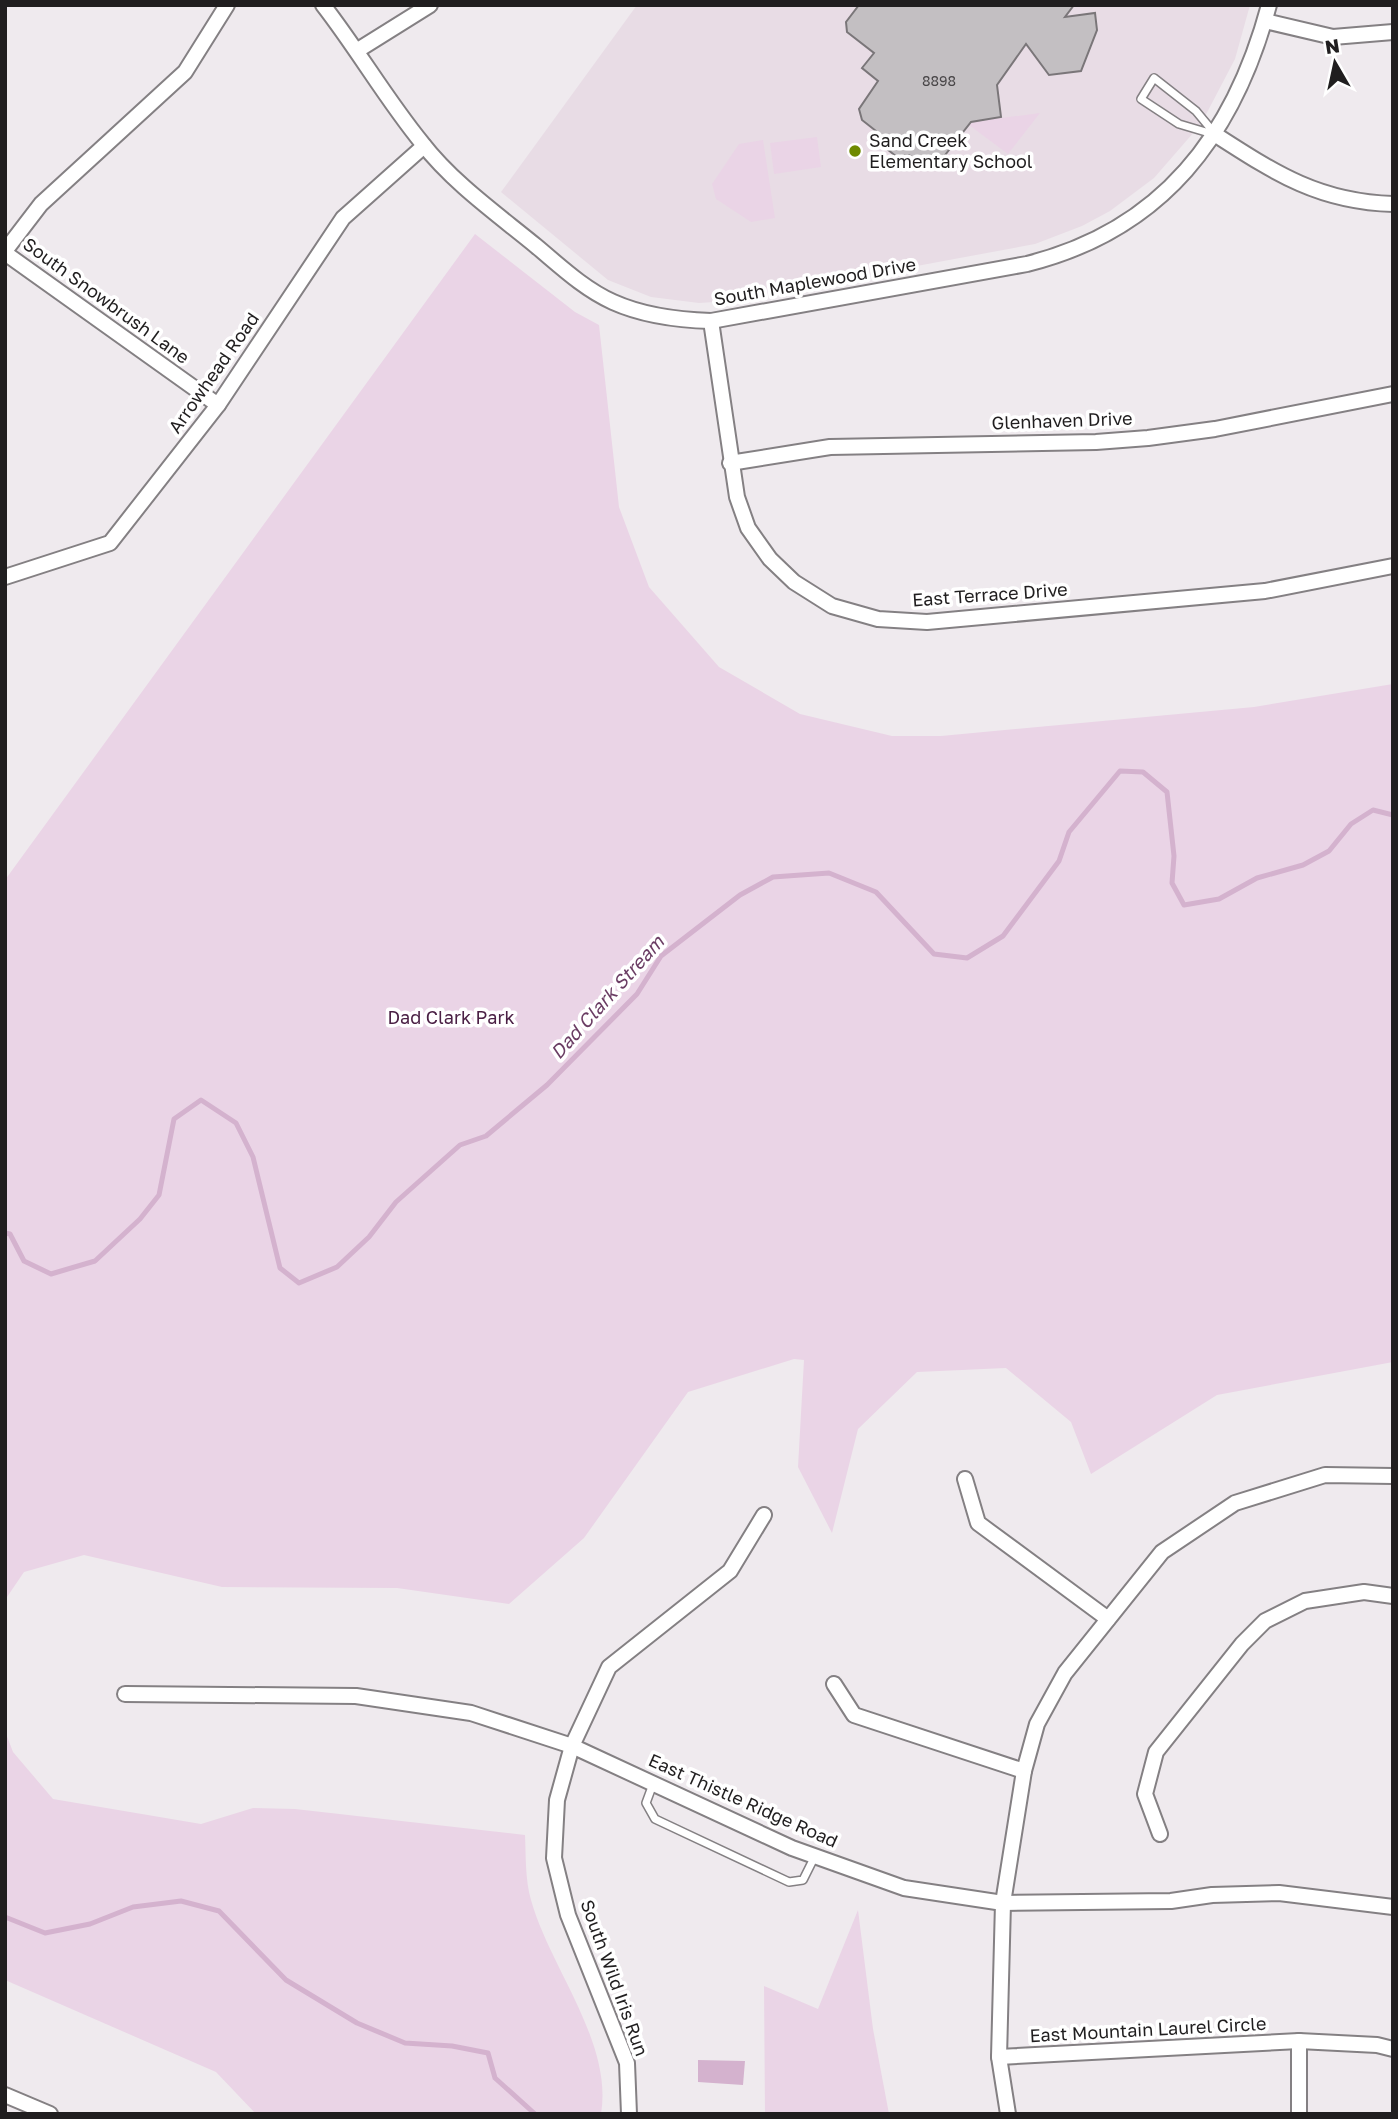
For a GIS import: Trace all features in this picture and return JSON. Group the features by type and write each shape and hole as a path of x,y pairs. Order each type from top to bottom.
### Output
{"street":[{"path":"5,252 41,204 185,72 227,5"},
{"name":"South Maplewood Drive","path":"323,5 358,50 424,146 462,184 600,296 642,313 711,321 995,270 1055,257 1090,242 1142,210 1175,182 1216,135 1247,75 1269,5"},
{"path":"358,50 430,5"},
{"path":"1265,21 1333,37 1393,32"},
{"path":"1216,135 1267,168 1305,188 1348,200 1393,204"},
{"name":"Arrowhead Road","path":"5,577 110,543 218,405 344,218 424,146"},
{"name":"South Snowbrush Lane","path":"5,252 218,405"},
{"name":"East Terrace Drive","path":"711,321 730,463 748,528 770,559 794,582 832,606 878,620 927,622 1265,591 1393,566"},
{"name":"Glenhaven Drive","path":"730,463 830,447 1096,442 1148,438 1214,429 1393,394"},
{"path":"1008,2114 999,2057 1003,1903 1024,1771 1037,1724 1065,1672 1162,1552 1235,1503 1325,1475 1393,1476"},
{"path":"965,1479 978,1523 1108,1619"},
{"name":"South Wild Iris Run","path":"629,2114 627,2063 568,1915 554,1858 557,1800 572,1746 609,1667 730,1571 764,1515"},
{"path":"1160,1834 1144,1794 1156,1752 1242,1644 1265,1621 1305,1601 1364,1592 1393,1597"},
{"path":"834,1685 854,1715 1024,1771"},
{"name":"East Thistle Ridge Road","path":"125,1694 356,1696 471,1713 572,1746 815,1856 904,1888 1003,1903 1171,1902 1212,1895 1279,1893 1393,1907"},
{"path":"1299,2041 1299,2114"},
{"name":"East Mountain Laurel Circle","path":"999,2057 1299,2041 1377,2045 1393,2049"},
{"path":"5,2095 50,2114"}],"lane":[{"path":"1154,79 1196,111 1216,135 1180,124 1141,99 1154,79"},
{"path":"653,1783 646,1803 655,1819 789,1882 803,1880 815,1856"}],"shaded area":[{"name":"Sand Creek Elementary School","path":"637,5 1250,5 1235,59 1201,124 1154,178 1110,211 1082,226 1035,244 729,301 699,303 651,297 608,280 501,192"},
{"path":"698,2060 745,2061 743,2085 698,2082"}],"green space":[{"path":"1040,113 1008,154 969,125 971,122"},
{"path":"817,137 821,167 774,174 770,143"},
{"path":"763,140 775,218 751,222 716,199 712,184 739,144"},
{"name":"Dad Clark Park","path":"475,234 575,312 599,325 619,507 649,587 719,667 800,714 892,736 941,736 1254,707 1393,684 1393,1362 1217,1395 1091,1474 1071,1422 1006,1368 917,1372 858,1429 832,1533 798,1467 804,1360 794,1359 688,1392 584,1538 509,1604 397,1588 222,1587 84,1555 24,1572 5,1600 5,880"},
{"path":"5,1731 13,1752 53,1799 201,1824 253,1808 295,1809 525,1835 531,1900 540,1926 578,2006 598,2060 602,2087 601,2114 256,2114 216,2072 5,1980"},
{"path":"858,1910 873,2029 889,2114 765,2114 764,1986 818,2009"}],"building":[{"name":"Sand Creek Elementary School","path":"859,5 1074,5 1065,17 1095,13 1097,30 1081,71 1049,75 1026,44 997,85 1001,117 971,122 938,164 923,165 909,155 897,157 878,142 876,131 862,120 859,109 878,81 862,68 874,53 847,32 846,22"}],"waterway":[{"name":"Dad Clark Stream","path":"5,1233 10,1234 24,1261 51,1274 95,1261 140,1219 159,1195 174,1119 201,1100 236,1123 253,1157 280,1268 299,1283 337,1267 369,1237 396,1202 460,1145 486,1136 547,1085 637,994 661,956 740,895 773,877 829,873 876,892 934,954 967,958 1003,936 1059,861 1069,832 1120,771 1143,772 1167,792 1174,856 1172,883 1184,905 1219,899 1257,878 1303,865 1329,851 1351,824 1373,810 1393,815"},
{"path":"5,1917 45,1933 90,1924 133,1907 181,1901 219,1911 286,1980 357,2023 405,2043 452,2046 488,2053 495,2078 535,2114"}],"place":[{"name":"Sand Creek Elementary School","path":"855,151"}]}
